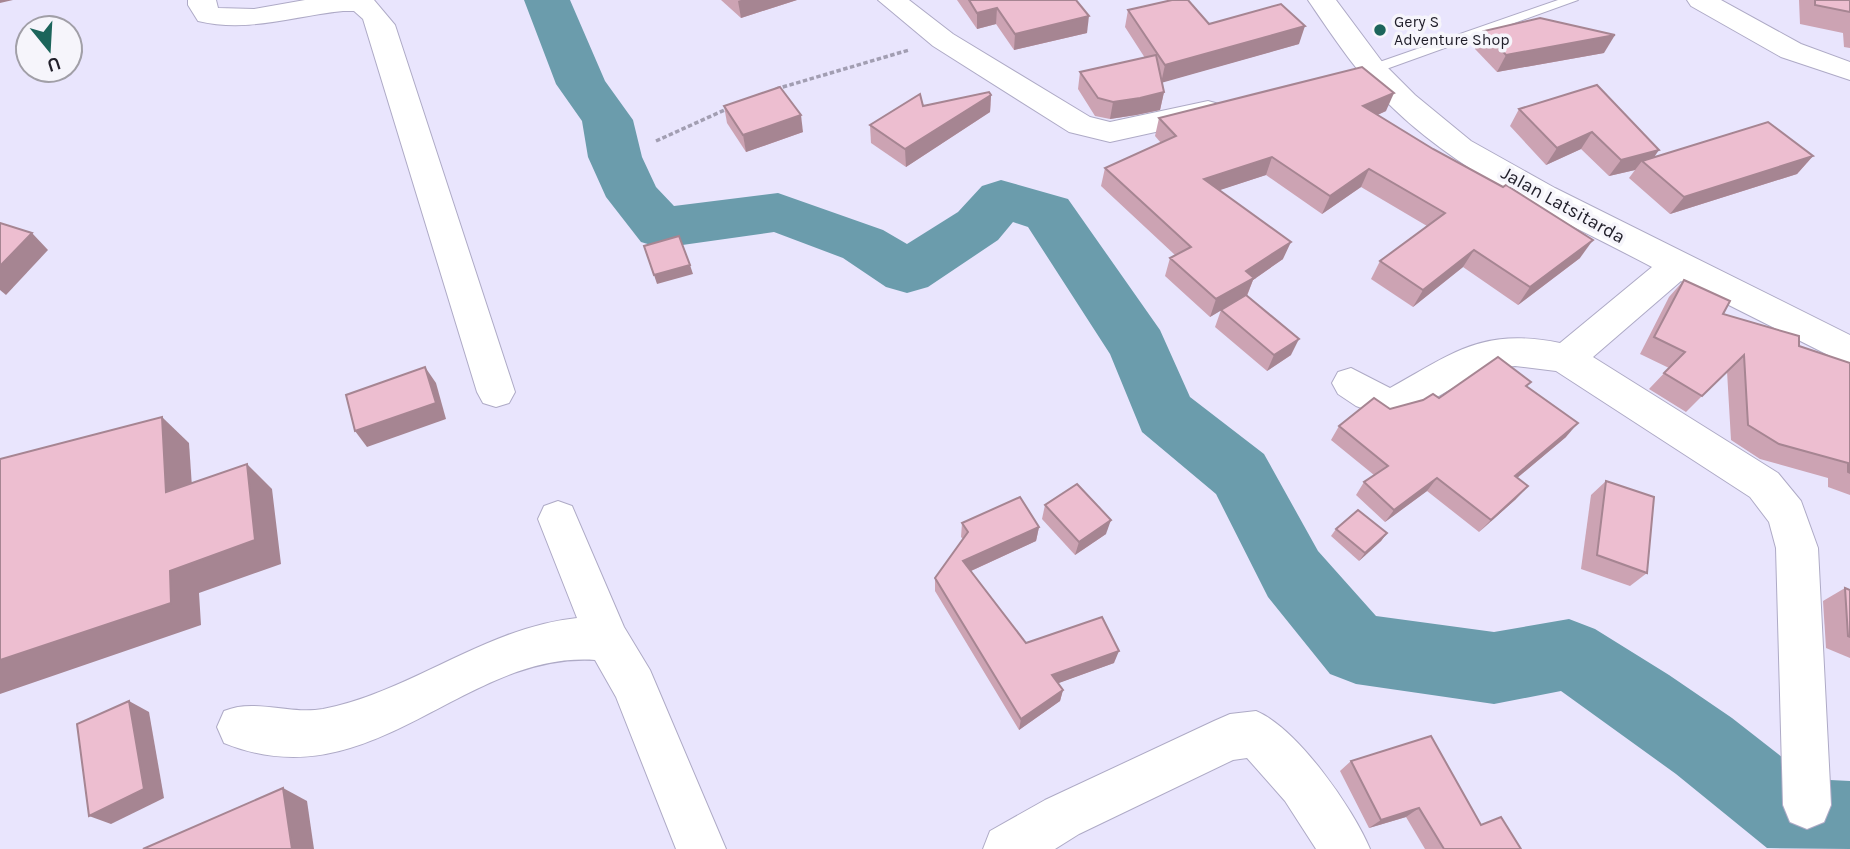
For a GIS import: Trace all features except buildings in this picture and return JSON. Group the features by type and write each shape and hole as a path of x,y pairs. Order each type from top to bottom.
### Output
{"street":[{"path":"202,0 208,15 222,18 248,17 342,3 362,4 371,11 380,25 496,392"},
{"path":"892,0 943,40 1080,125 1110,132 1238,103"},
{"name":"Jalan Latsitarda","path":"1322,0 1359,72 1404,102 1460,148 1543,196 1676,266 1850,352"},
{"path":"1702,0 1778,46 1804,58 1850,71"},
{"path":"1566,359 1676,266"},
{"path":"1351,383 1377,401 1391,403 1426,387 1466,362 1486,355 1511,351 1534,352 1566,359 1764,485 1779,499 1792,522 1797,548 1807,805"},
{"path":"558,519 608,640 634,685 701,849"},
{"path":"240,727 313,734 390,710 468,670 529,648 583,636 608,640"},
{"path":"1008,849 1062,817 1230,737 1256,734 1302,783 1345,849"}],"lane":[{"path":"1359,72 1571,0"}],"path":[{"path":"774,90 943,40"},
{"path":"656,141 737,104"}],"waterway":[{"path":"547,0 581,84 607,120 615,157 633,197 661,228 778,212 863,244 907,272 978,226 1001,199 1048,213 1138,347 1165,414 1240,474 1293,574 1356,649 1494,668 1569,654 1642,701 1704,746 1796,819 1850,822"}],"place":[{"name":"Gery S Adventure Shop","path":"1380,30"}]}
